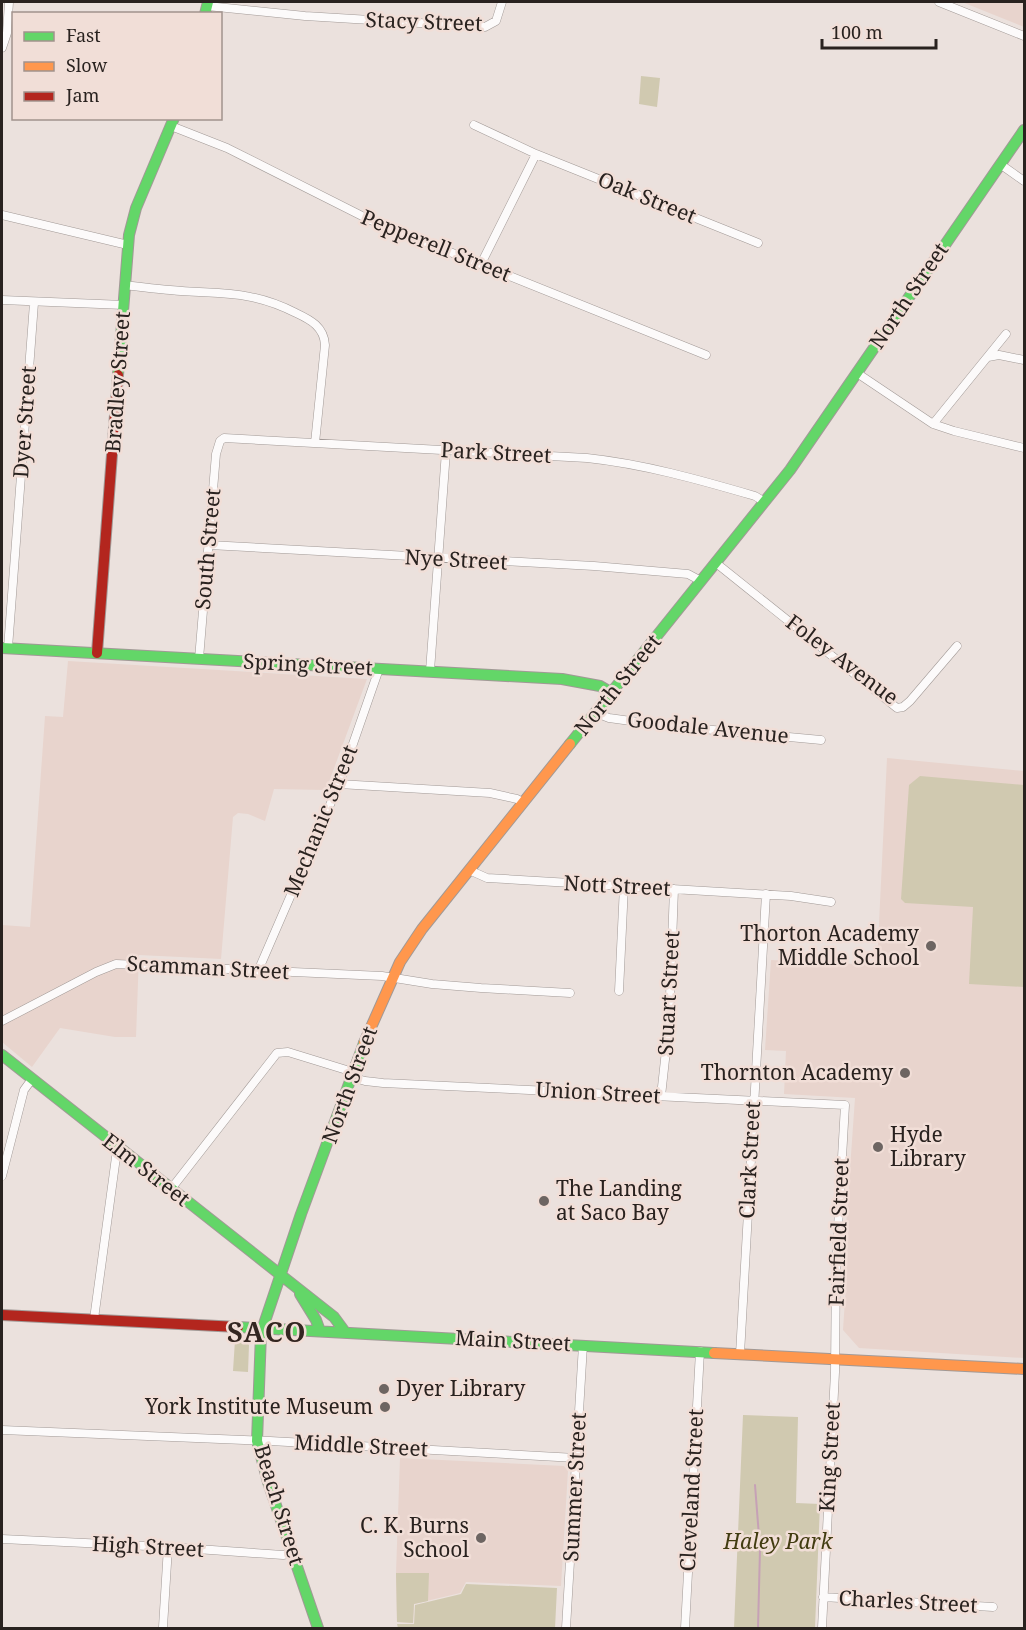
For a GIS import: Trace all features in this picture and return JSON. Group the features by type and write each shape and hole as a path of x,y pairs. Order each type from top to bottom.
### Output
{"main road":[{"name":"Bradley Street","path":"97,653 128,245 136,208 172,122"},
{"name":"North Street","path":"281,1275 352,1075 393,977 414,940 797,460 1024,130"},
{"name":"Spring Street","path":"5,648 575,681 600,686 612,693"},
{"name":"Elm Street","path":"2,1055 292,1283 339,1321 345,1332"},
{"name":"Beach Street","path":"281,1275 262,1328 257,1441 268,1482 318,1629"},
{"name":"Elm Street","path":"292,1283 316,1320 320,1331"},
{"name":"Main Street","path":"2,1315 1024,1369"}],"street":[{"path":"2,48 7,33 9,2"},
{"name":"Stacy Street","path":"207,7 305,16 482,27 496,21 502,2"},
{"path":"939,2 1024,36"},
{"name":"Pepperell Street","path":"172,122 368,219 706,355"},
{"name":"Oak Street","path":"474,125 536,153 758,243"},
{"path":"481,264 536,153"},
{"path":"1000,164 1024,181"},
{"path":"2,215 128,245"},
{"path":"125,285 250,296 279,305 316,325 324,335 325,345 315,443"},
{"path":"2,300 124,305"},
{"name":"Dyer Street","path":"5,648 34,303"},
{"path":"933,424 1006,334"},
{"path":"986,357 999,355 1024,360"},
{"path":"857,373 933,424 1024,447"},
{"name":"Park Street","path":"221,440 236,438 587,458 672,473 755,496 765,502"},
{"name":"South Street","path":"199,659 216,454 221,440"},
{"path":"430,671 446,451"},
{"name":"Nye Street","path":"209,545 594,566 692,575 701,581"},
{"name":"Foley Avenue","path":"716,562 897,708 905,706 910,701 957,646"},
{"name":"Mechanic Street","path":"258,970 339,784 379,669"},
{"name":"Goodale Avenue","path":"596,713 609,718 660,725 821,740"},
{"path":"339,784 490,793 512,797 523,802"},
{"name":"Nott Street","path":"469,870 486,878 766,894 831,902"},
{"path":"619,991 624,886"},
{"name":"Stuart Street","path":"661,1096 669,1023 674,888"},
{"name":"Clark Street","path":"740,1354 766,894"},
{"name":"Scamman Street","path":"2,1021 116,964 393,977 432,984 570,993"},
{"name":"Union Street","path":"171,1189 277,1053 288,1052 352,1075 365,1082 845,1106"},
{"path":"2,1176 24,1090 32,1079"},
{"name":"Fairfield Street","path":"835,1358 836,1263 845,1106"},
{"path":"94,1319 116,1157 120,1149"},
{"name":"Summer Street","path":"566,1629 584,1345"},
{"name":"Cleveland Street","path":"685,1629 700,1351"},
{"name":"King Street","path":"822,1629 835,1358"},
{"name":"Middle Street","path":"2,1430 576,1458"},
{"name":"High Street","path":"2,1539 168,1547 283,1556 293,1554"},
{"path":"163,1627 168,1547"},
{"name":"Charles Street","path":"823,1597 993,1606"}],"shaded area":[{"path":"962,2 1024,2 1024,27"},
{"path":"68,661 367,679 326,790 274,789 265,821 248,814 238,813 233,817 221,959 139,955 136,1037 115,1037 60,1028 32,1067 2,1042 2,925 30,927 45,716 63,717"},
{"name":"Thornton Academy","path":"887,758 1024,771 1024,1358 859,1348 843,1330 847,1270 843,1269 855,1098 784,1094 786,1051 765,1050 771,960 877,965"},
{"name":"C. K. Burns School","path":"400,1458 564,1466 568,1471 561,1586 466,1582 460,1593 414,1604 413,1623 397,1622 396,1573"}],"green space":[{"path":"641,76 660,78 657,107 639,104"},
{"path":"920,776 1024,785 1024,987 969,984 973,907 905,903 901,899 909,785"},
{"path":"235,1340 247,1342 249,1345 248,1372 233,1371"},
{"name":"Haley Park","path":"743,1415 798,1417 796,1503 820,1504 815,1628 734,1628"},
{"path":"396,1573 429,1573 428,1601 414,1604 413,1623 397,1622"},
{"path":"466,1584 557,1588 555,1628 398,1628 397,1624 414,1624 415,1605 461,1594"}],"waterway":[{"path":"755,1485 760,1549 758,1628"}],"traffic: fast":[{"path":"206,12 208,2"},
{"path":"118,375 129,235 136,208 173,120"},
{"path":"570,744 790,470 1024,130"},
{"path":"2,648 562,679 600,686 612,693"},
{"path":"318,1628 268,1482 257,1441 261,1333 301,1214 364,1043"},
{"path":"2,1055 334,1317 345,1332"},
{"path":"300,1294 320,1331"},
{"path":"238,1327 714,1353"}],"traffic: slow":[{"path":"364,1043 400,962 422,929 570,744"},
{"path":"714,1353 1024,1369"}],"traffic: jam":[{"path":"97,653 118,375"},
{"path":"2,1315 238,1327"}],"place":[{"name":"Thorton Academy Middle School","path":"931,946"},
{"name":"Thornton Academy","path":"905,1073"},
{"name":"Hyde Library","path":"878,1147"},
{"name":"The Landing at Saco Bay","path":"544,1201"},
{"name":"Dyer Library","path":"384,1389"},
{"name":"York Institute Museum","path":"385,1407"},
{"name":"C. K. Burns School","path":"481,1538"}],"district":[{"name":"SACO","path":"267,1333"}]}
